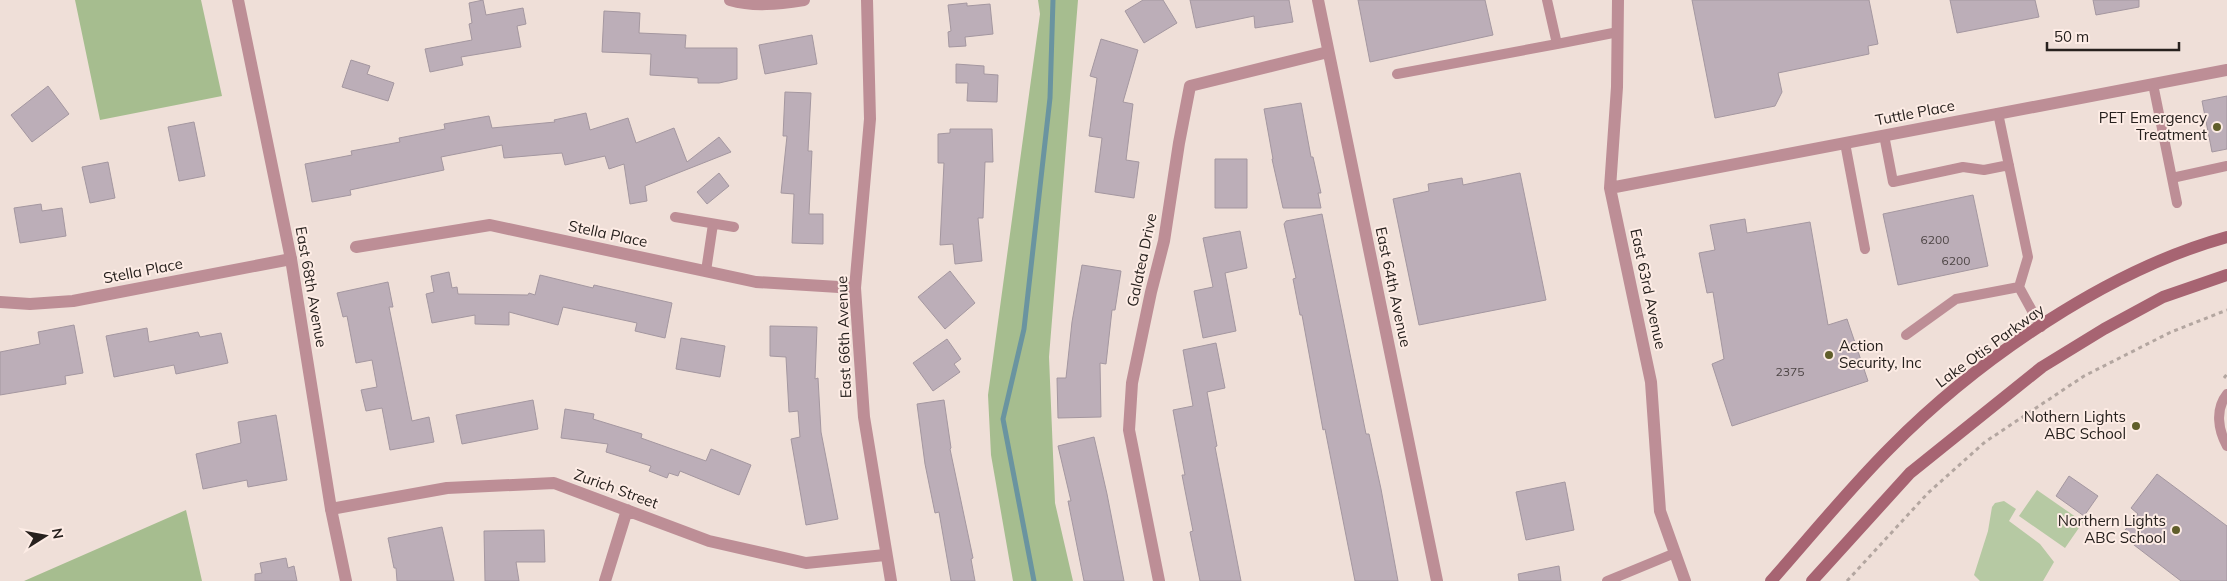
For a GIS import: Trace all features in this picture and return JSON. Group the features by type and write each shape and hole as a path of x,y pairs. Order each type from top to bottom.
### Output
{"main road":[{"name":"Lake Otis Parkway","path":"1771,581 1889,448 1958,385 2041,327 2087,298 2126,277 2204,243 2227,237"},
{"path":"1812,581 1910,473 2042,367 2104,329 2163,298 2227,275"}],"street":[{"name":"East 68th Avenue","path":"238,0 291,259 331,508 346,581"},
{"path":"730,0 752,4 776,4 804,0"},
{"name":"East 66th Avenue","path":"868,0 870,119 855,288 864,418 890,581"},
{"name":"East 64th Avenue","path":"1318,0 1437,581"},
{"name":"East 63rd Avenue","path":"1618,0 1617,87 1610,188 1652,382 1660,511 1686,581"},
{"name":"Galatea Drive","path":"1159,581 1129,430 1132,383 1151,292 1164,242 1178,143 1190,86 1328,52"},
{"name":"Tuttle Place","path":"1610,188 2227,70"},
{"name":"Stella Place","path":"356,246 490,225 756,282 855,288"},
{"name":"Stella Place","path":"0,302 30,304 73,300 291,259"},
{"name":"Zurich Street","path":"331,508 447,488 554,483 709,541 806,563 886,555"},
{"path":"605,581 627,510"}],"lane":[{"path":"1547,0 1557,44"},
{"path":"1397,74 1618,32"},
{"path":"2154,84 2177,204"},
{"path":"1998,113 2028,257 2020,287 2041,327"},
{"path":"1884,135 1893,182 1963,167 1984,170 2009,165"},
{"path":"1845,143 1865,249"},
{"path":"2172,178 2227,166"},
{"path":"675,217 734,227"},
{"path":"706,271 713,224"},
{"path":"1906,334 1956,299 2020,287"},
{"path":"2227,394 2223,399 2218,422 2227,446"},
{"path":"1607,581 1675,553"}],"path":[{"path":"1846,581 1928,493 1985,442 2084,376 2172,332 2227,310"},
{"path":"2224,378 2227,374"}],"green space":[{"path":"75,0 201,0 222,96 100,120"},
{"path":"1038,0 1078,0 1049,357 1055,503 1073,581 1013,581 991,455 988,395 1040,14"},
{"path":"2037,490 2083,522 2065,548 2019,516"},
{"path":"2004,501 2016,509 2009,521 2040,544 2054,562 2043,581 1980,581 1974,575 1988,531 1992,507 1995,503"},
{"path":"186,510 202,581 24,581"}],"building":[{"path":"483,0 486,15 523,8 526,24 517,26 521,47 461,57 463,65 430,72 425,49 472,40 469,24 472,23 469,3"},
{"path":"1143,0 1163,0 1177,23 1144,43 1125,11"},
{"path":"1190,0 1289,0 1293,22 1255,28 1254,16 1196,28"},
{"path":"1358,0 1485,0 1493,35 1370,62"},
{"path":"1692,0 1869,0 1878,44 1868,46 1869,54 1778,73 1782,92 1775,106 1715,118"},
{"path":"1950,0 2035,0 2039,17 1957,33"},
{"path":"2093,0 2139,0 2139,7 2096,15"},
{"path":"967,3 967,6 990,4 993,34 965,37 966,46 949,47 948,32 951,31 948,5"},
{"path":"604,11 640,13 639,33 686,35 685,48 737,48 737,79 719,83 698,83 698,78 650,75 651,54 602,52"},
{"path":"812,35 817,64 765,74 759,45"},
{"path":"1101,39 1138,50 1123,102 1133,104 1126,160 1139,162 1134,198 1095,192 1102,138 1089,136 1097,78 1090,76"},
{"path":"351,60 370,66 367,74 394,83 388,101 342,87"},
{"path":"956,64 984,66 984,74 998,75 997,102 967,101 968,83 956,83"},
{"path":"48,86 69,114 32,142 11,115"},
{"path":"785,92 811,93 808,151 812,151 809,214 823,214 823,244 792,243 794,194 781,193 787,136 783,136"},
{"name":"PET Emergency Treatment","path":"2227,96 2227,149 2212,152 2202,101"},
{"path":"1301,103 1311,157 1313,157 1321,193 1318,193 1321,208 1283,208 1272,159 1264,109"},
{"path":"586,113 590,130 628,118 636,143 674,128 687,162 719,137 731,152 645,186 647,201 630,204 624,164 609,169 605,156 565,165 562,153 504,158 502,145 441,157 444,170 350,190 351,195 312,202 305,164 352,155 351,151 400,142 399,138 445,129 444,124 489,116 492,128 555,122 554,120"},
{"path":"194,122 205,176 179,181 168,127"},
{"path":"950,129 992,129 993,162 985,162 983,218 978,218 982,261 955,264 953,244 940,245 944,163 938,163 938,134 950,133"},
{"path":"1215,159 1247,159 1247,208 1215,208"},
{"path":"108,162 115,198 90,203 82,167"},
{"path":"719,173 729,186 707,204 697,192"},
{"path":"1520,173 1546,300 1419,325 1393,199 1429,191 1428,184 1462,178 1463,185"},
{"path":"1973,195 1988,266 1898,285 1883,214"},
{"path":"41,204 42,211 62,208 66,236 20,243 14,208"},
{"path":"1322,214 1366,434 1369,434 1381,489 1398,581 1355,581 1325,429 1323,430 1302,315 1300,315 1293,279 1296,278 1284,224 1286,221"},
{"path":"1745,219 1747,233 1810,222 1828,325 1847,319 1868,381 1732,426 1712,364 1724,359 1713,292 1707,293 1699,253 1715,250 1710,225"},
{"path":"1240,231 1247,268 1225,273 1236,331 1203,338 1194,291 1213,287 1203,238"},
{"path":"1082,265 1121,271 1115,310 1112,310 1106,364 1100,363 1101,417 1058,418 1057,378 1066,378 1072,322"},
{"path":"950,271 975,303 945,329 918,297"},
{"path":"449,272 452,288 457,287 458,294 528,295 529,293 535,295 540,275 593,288 594,285 672,303 665,338 635,331 637,323 563,307 558,325 509,312 509,325 475,324 475,315 432,323 426,294 434,292 431,276"},
{"path":"388,282 393,307 389,307 412,421 429,417 434,442 390,450 382,408 366,411 361,390 377,387 372,360 356,363 347,316 343,317 337,293"},
{"path":"74,325 83,373 65,376 66,384 0,395 0,352 40,344 38,332"},
{"path":"770,326 817,327 815,379 818,378 821,432 838,519 806,525 791,439 800,437 798,411 789,412 786,357 770,356"},
{"path":"147,328 149,342 198,332 200,337 221,333 228,363 176,374 174,365 114,377 106,336"},
{"path":"681,338 725,346 720,377 676,369"},
{"path":"947,339 961,359 954,364 960,372 933,391 913,363"},
{"path":"1216,343 1225,388 1207,392 1217,446 1215,447 1241,581 1200,581 1190,532 1193,531 1182,475 1185,475 1173,410 1193,406 1183,350"},
{"path":"533,400 538,429 462,444 456,415"},
{"path":"944,400 950,449 973,558 971,559 975,581 951,581 939,512 935,513 925,464 917,404"},
{"path":"565,409 594,414 593,419 642,434 641,438 706,461 711,449 751,465 739,495 680,471 678,476 669,473 667,478 649,471 651,466 606,452 608,444 561,438"},
{"path":"276,415 287,480 248,487 247,480 203,489 196,454 241,443 238,422"},
{"path":"1094,437 1124,581 1084,581 1068,501 1071,501 1058,446"},
{"name":"Northern Lights ABC School","path":"2157,474 2227,526 2227,581 2181,581 2121,535 2138,514 2131,508"},
{"path":"2069,476 2098,496 2084,516 2056,496"},
{"path":"1565,482 1574,530 1526,540 1516,492"},
{"path":"442,527 454,581 397,581 396,568 394,568 388,538"},
{"path":"544,530 545,562 516,562 519,581 485,581 484,531"},
{"path":"286,558 288,568 294,566 297,581 255,581 255,574 262,573 260,563"},
{"path":"1559,566 1561,581 1519,581 1518,574"}],"waterway":[{"path":"1034,581 1003,419 1024,329 1050,98 1053,0"}],"place":[{"name":"PET Emergency Treatment","path":"2217,127"},
{"name":"Action Security, Inc","path":"1829,355"},
{"name":"Nothern Lights ABC School","path":"2136,426"},
{"name":"Northern Lights ABC School","path":"2176,530"}]}
